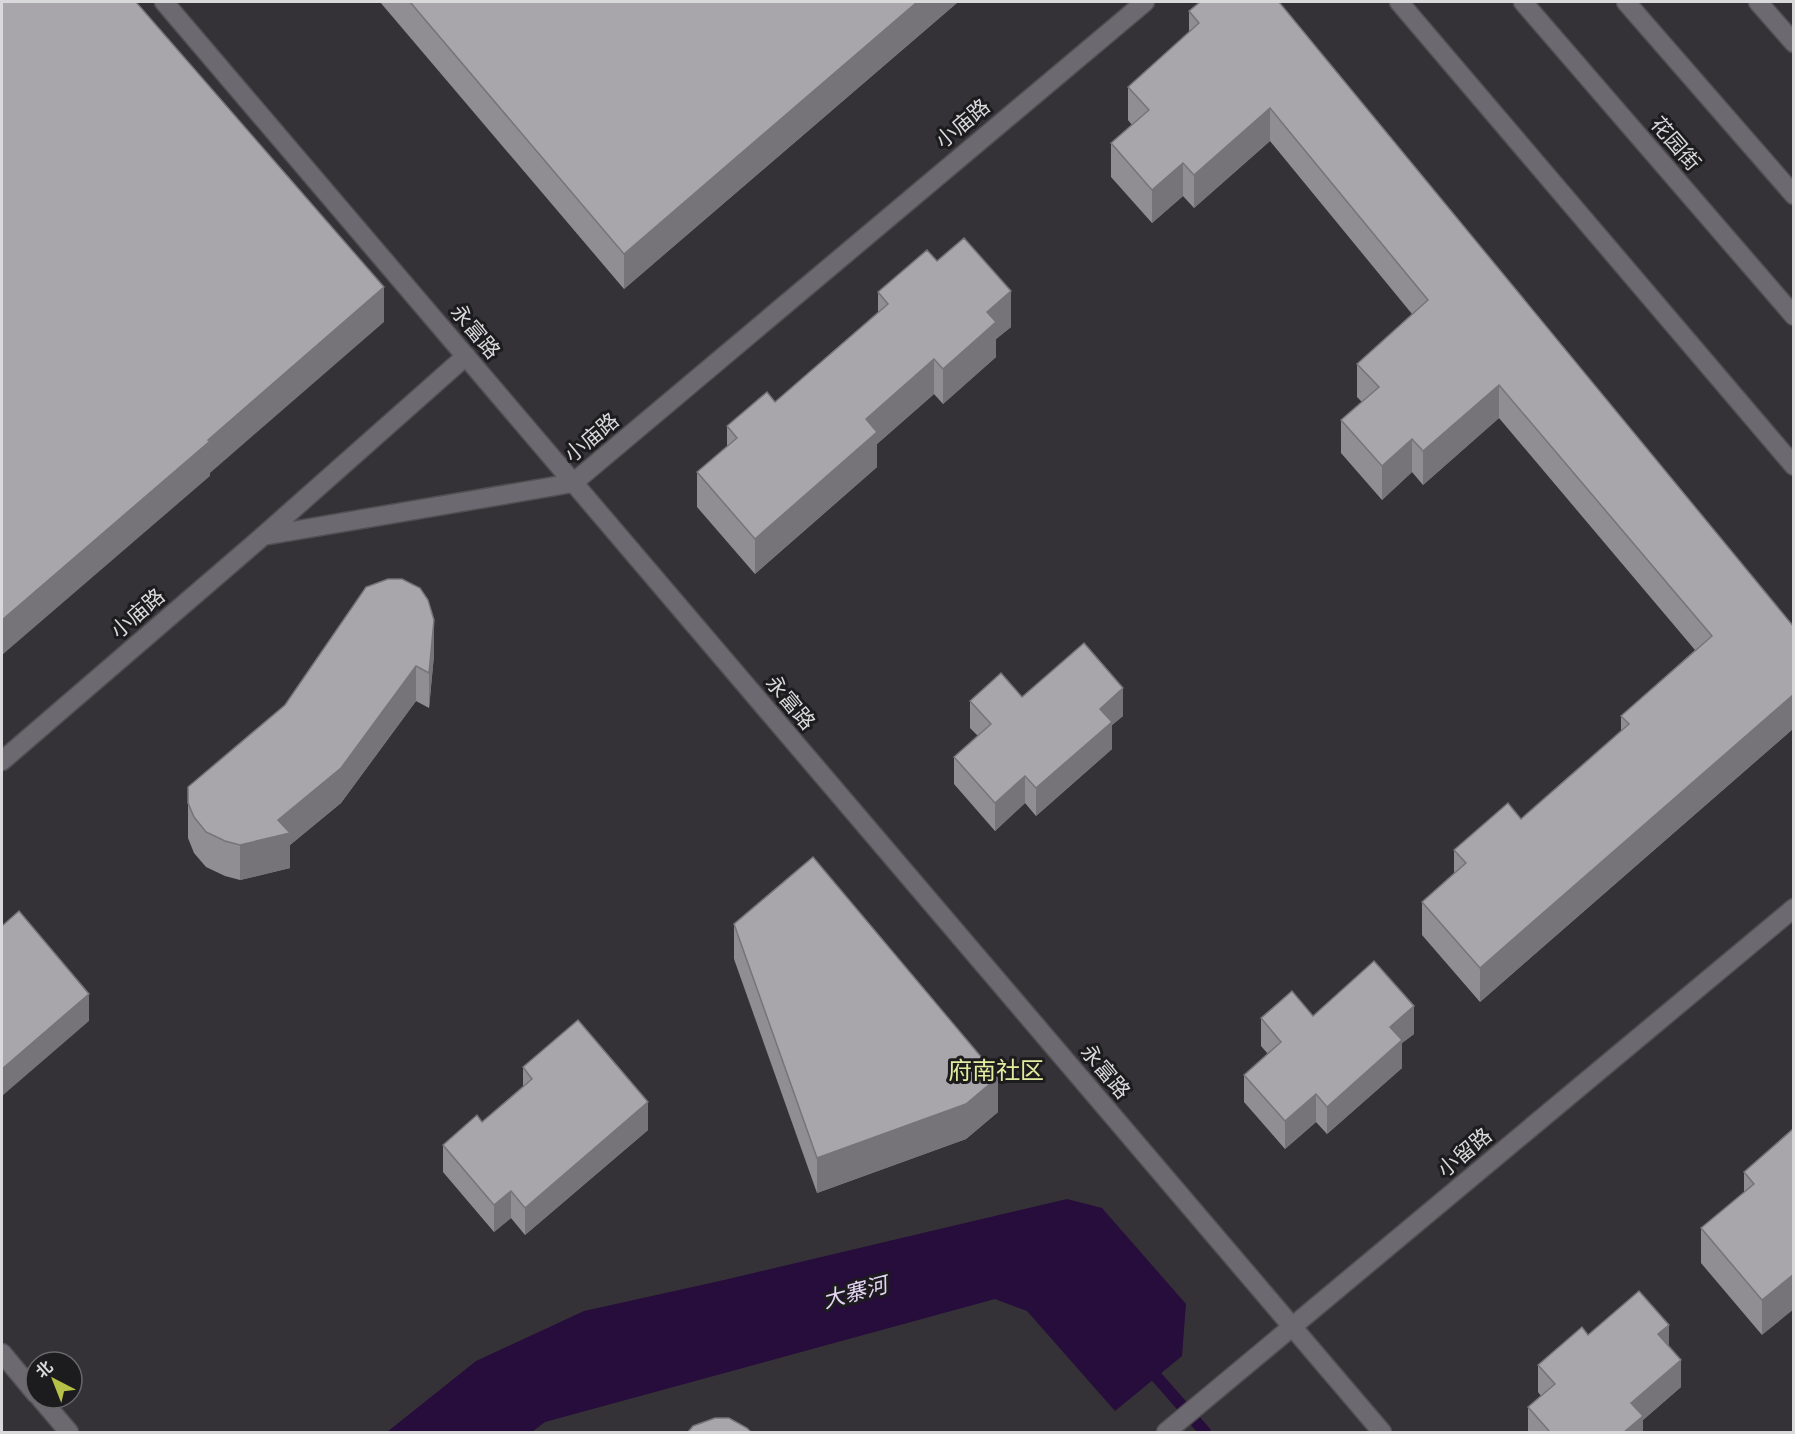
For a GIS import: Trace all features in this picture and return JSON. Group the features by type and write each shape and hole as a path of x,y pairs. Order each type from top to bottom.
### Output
{"street":[{"name":"永富路","path":"164,2 1382,1432"},
{"name":"小庙路","path":"2,761 263,536 573,483 1144,2"},
{"path":"1399,2 1794,466"},
{"name":"花园街","path":"1523,2 1794,316"},
{"path":"1626,2 1794,195"},
{"path":"1758,2 1794,43"},
{"path":"263,536 466,357"},
{"name":"小留路","path":"1167,1432 1794,908"},
{"path":"2,1353 24,1380"},
{"path":"50,1410 69,1432"}],"water":[{"path":"1067,1199 1102,1208 1186,1304 1182,1356 1115,1411 1027,1311 995,1299 545,1422 532,1432 387,1432 476,1361 584,1311"}],"building":[{"path":"2,2 136,2 384,287 2,620"},
{"path":"410,2 917,2 624,254"},
{"path":"1200,2 1279,2 1794,627 1794,694 1480,968 1422,902 1466,863 1454,850 1508,803 1521,819 1629,724 1621,716 1712,636 1499,385 1423,451 1412,439 1382,466 1341,420 1379,387 1357,364 1428,300 1270,108 1194,175 1183,163 1152,190 1111,143 1149,110 1128,87 1199,23 1189,11"},
{"path":"964,238 1011,291 987,312 996,322 943,369 934,359 866,419 877,432 755,539 697,472 737,438 727,426 767,392 775,402 888,304 878,292 927,250 937,261"},
{"path":"388,579 402,579 420,588 428,600 434,620 429,673 416,666 341,768 278,820 290,833 240,845 206,832 194,817 188,803 188,787 285,705 366,587"},
{"path":"1084,643 1123,688 1100,709 1112,722 1036,788 1025,776 995,803 954,757 991,724 970,701 1001,673 1022,697"},
{"path":"813,857 998,1077 966,1104 817,1158 734,924"},
{"path":"19,911 89,994 2,1069 2,926"},
{"path":"1374,961 1414,1006 1390,1027 1402,1040 1327,1107 1316,1094 1285,1121 1244,1075 1281,1042 1261,1018 1292,991 1313,1016"},
{"path":"578,1020 648,1102 525,1208 511,1191 494,1205 443,1145 477,1115 482,1122 532,1079 523,1067"},
{"path":"1793,1129 1794,1274 1762,1300 1701,1228 1754,1184 1744,1172"},
{"path":"1639,1291 1669,1325 1658,1334 1681,1360 1631,1403 1643,1416 1624,1432 1550,1432 1528,1407 1555,1384 1538,1365 1582,1327 1588,1335"},
{"path":"715,1418 729,1418 751,1432 688,1432 693,1426"}],"waterway":[{"name":"大寨河","path":"1147,1366 1205,1432"}],"district":[{"name":"府南社区","path":"996,1072"}]}
